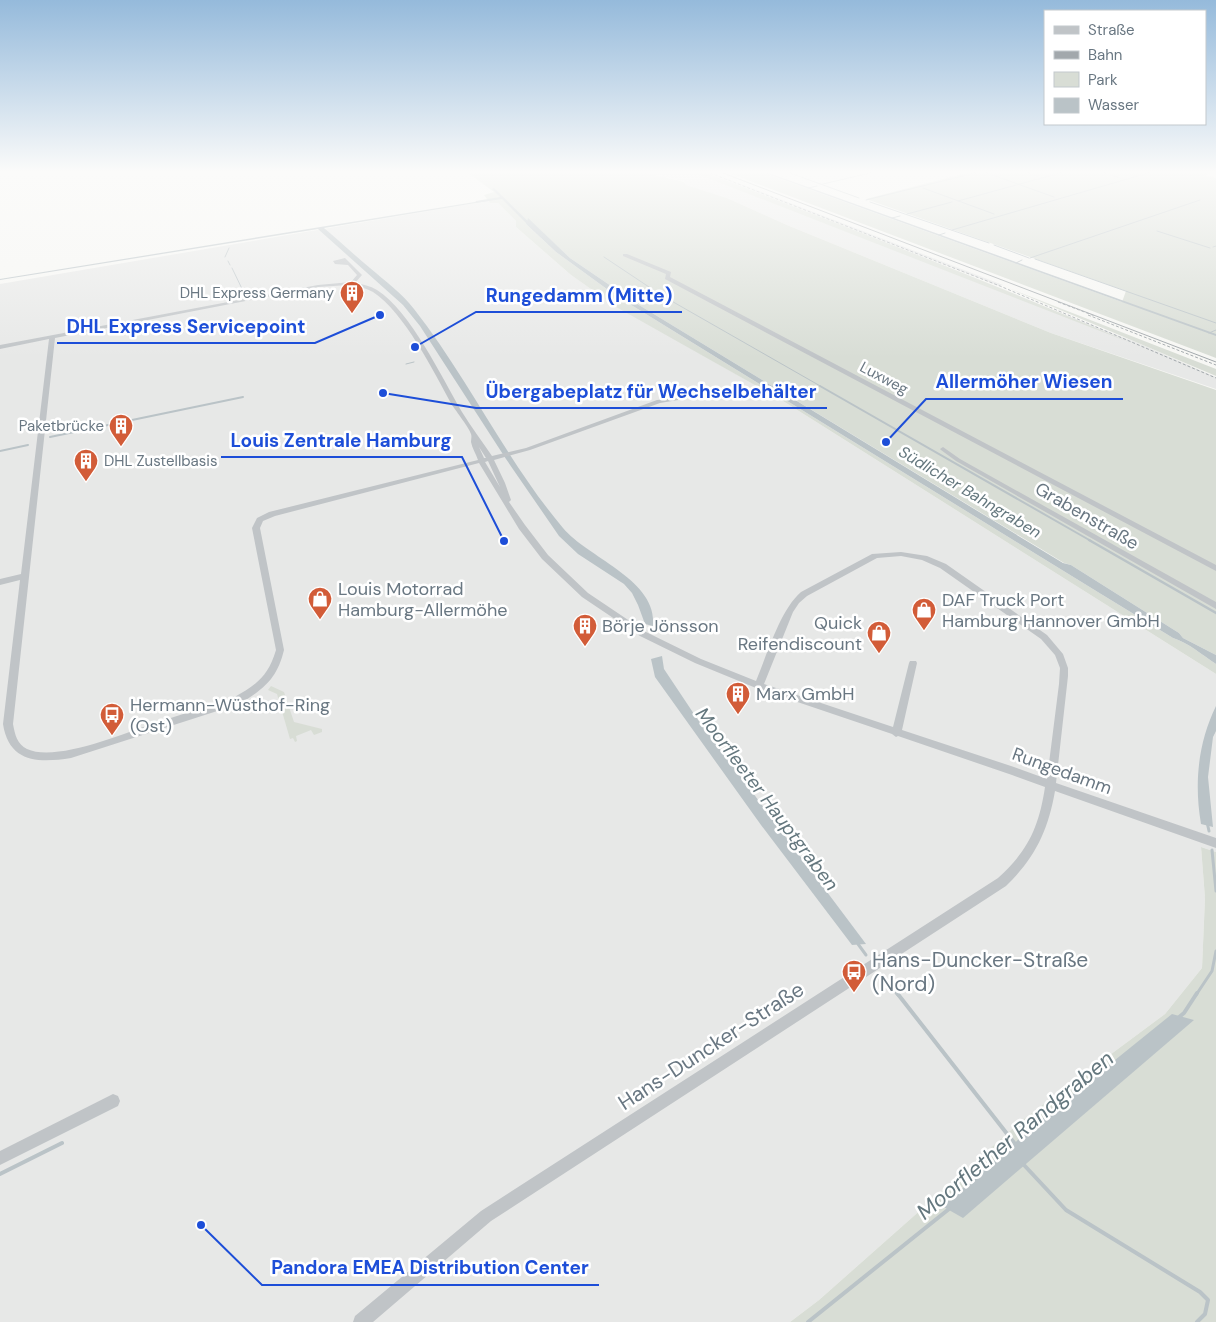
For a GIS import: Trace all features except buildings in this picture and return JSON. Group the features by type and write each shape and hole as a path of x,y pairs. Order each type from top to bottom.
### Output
{"street":[{"name":"Luxweg","path":"625,255 669,273 668,278 1216,568"},
{"path":"348,264 360,275 350,286"},
{"name":"Rungedamm","path":"0,348 311,288 350,286 368,291 391,304 406,324 490,459 502,484 509,506"},
{"path":"52,337 8,724 9,737 17,748 33,755 54,757 72,754 230,704 253,691 269,676 278,660 280,645 256,528 258,522 272,514 513,454 660,401 676,399"},
{"name":"Rungedamm","path":"474,435 474,442 481,462 497,490 545,557 575,587 602,607 662,645 712,668 759,686 1014,771 1051,786 1216,843"},
{"name":"Grabenstraße","path":"943,450 1216,606"},
{"name":"Hans-Duncker-Straße","path":"361,1322 486,1216 1010,876 1037,838 1044,819 1051,786 1064,668 1059,654 1044,637 943,566 924,558 902,554 875,556 804,594 796,601 789,612 759,686"},
{"path":"0,582 25,576"},
{"path":"896,733 913,663"},
{"path":"0,1158 113,1101"}],"shaded area":[{"path":"290,235 525,235 571,275 610,302 783,401 1216,674 1216,852 1201,847 1205,898 1202,968 1165,1014 1021,1121 819,1300 790,1322 0,1322 0,284"},
{"path":"811,235 856,235 1138,343 1216,377 1216,389 1051,333"},
{"path":"867,235 873,235 1003,285 999,286"}],"green space":[{"path":"525,235 537,235 556,252 615,295 1173,638 1190,646 1216,664 1216,674 783,401 618,308 571,275"},
{"path":"545,235 811,235 1051,333 1216,390 1216,655 1183,638 1179,633 1071,565 1064,563 639,305 570,258"},
{"path":"853,235 867,235 1026,298 1131,343"},
{"path":"891,235 935,235 1122,302 1126,291 967,235 1216,235 1216,358"},
{"path":"1006,287 1216,369 1216,376"},
{"path":"271,686 284,692 294,722 322,729 322,732 314,735 311,730 296,736 297,741 295,742 293,738 290,739 277,694 268,690"},
{"path":"1201,847 1216,852 1216,1322 790,1322 819,1300 1021,1121 1165,1014 1202,968 1205,898"}],"water":[{"path":"273,235 283,235 0,280"},
{"path":"324,235 332,235 409,303 434,335 542,502 574,539 619,571 645,596 652,610 653,626 645,624 632,593 624,584 578,554 559,536 506,459 420,326 403,305"},
{"path":"537,235 546,235 570,258 639,305 1063,563 1071,565 1179,633 1183,638 1216,655 1216,664 1190,646 1173,638 615,295 556,252"},
{"path":"936,235 940,235 1216,334 1216,336"},
{"path":"662,656 664,669 696,717 866,944 852,945 761,825 655,677 651,659"},
{"path":"1216,706 1216,731 1213,737 1208,777 1213,827 1201,824 1198,778 1201,749"},
{"path":"1172,1014 1194,1020 963,1218 942,1206 1042,1119"}],"waterway":[{"path":"965,235 989,243"},
{"path":"1030,258 1098,235"},
{"path":"1169,235 1210,248"},
{"path":"994,245 1029,258"},
{"path":"225,257 229,248"},
{"path":"604,257 661,295 822,387"},
{"path":"1035,259 1216,323"},
{"path":"1016,263 1022,260"},
{"path":"228,261 230,265"},
{"path":"232,268 245,295"},
{"path":"1209,333 1216,330"},
{"path":"406,364 414,362"},
{"name":"Südlicher Bahngraben","path":"820,386 1091,541"},
{"path":"50,437 243,397"},
{"path":"0,451 28,445"},
{"path":"1089,540 1216,613"},
{"name":"Moorflether Randgraben","path":"1207,822 1209,831"},
{"name":"Moorflether Randgraben","path":"1212,850 1216,891"},
{"name":"Moorfleeter Hauptgraben","path":"858,944 866,955"},
{"name":"Moorflether Randgraben","path":"1196,995 1212,971 1216,951"},
{"name":"Moorfleeter Hauptgraben","path":"882,975 898,995"},
{"name":"Moorfleeter Hauptgraben","path":"897,993 1015,1144"},
{"name":"Moorflether Randgraben","path":"1178,1018 1184,1013 1197,993"},
{"path":"0,1174 62,1143"},
{"path":"1024,1165 1066,1210 1200,1292 1208,1300 1205,1314 1197,1322"},
{"name":"Moorflether Randgraben","path":"808,1322 949,1209"}],"tram line":[{"path":"884,235 1216,362"}],"railway":[{"path":"868,235 1000,286 1216,378"},
{"path":"1058,302 1095,316"},
{"path":"1088,315 1216,365"}],"place":[{"name":"DHL Express Germany","path":"352,314"},
{"name":"DHL Express Servicepoint","path":"380,315"},
{"name":"Rungedamm (Mitte)","path":"415,347"},
{"name":"Übergabeplatz für Wechselbehälter","path":"383,393"},
{"name":"Allermöher Wiesen","path":"886,442"},
{"name":"Paketbrücke","path":"121,447"},
{"name":"DHL Zustellbasis","path":"86,482"},
{"name":"Louis Zentrale Hamburg","path":"504,541"},
{"name":"Louis Motorrad Hamburg-Allermöhe","path":"320,620"},
{"name":"DAF Truck Port Hamburg Hannover GmbH","path":"924,631"},
{"name":"Börje Jönsson","path":"585,647"},
{"name":"Quick Reifendiscount","path":"879,654"},
{"name":"Marx GmbH","path":"738,715"},
{"name":"Hermann-Wüsthof-Ring (Ost)","path":"112,736"},
{"name":"Hans-Duncker-Straße (Nord)","path":"854,993"},
{"name":"Pandora EMEA Distribution Center","path":"201,1225"}]}
